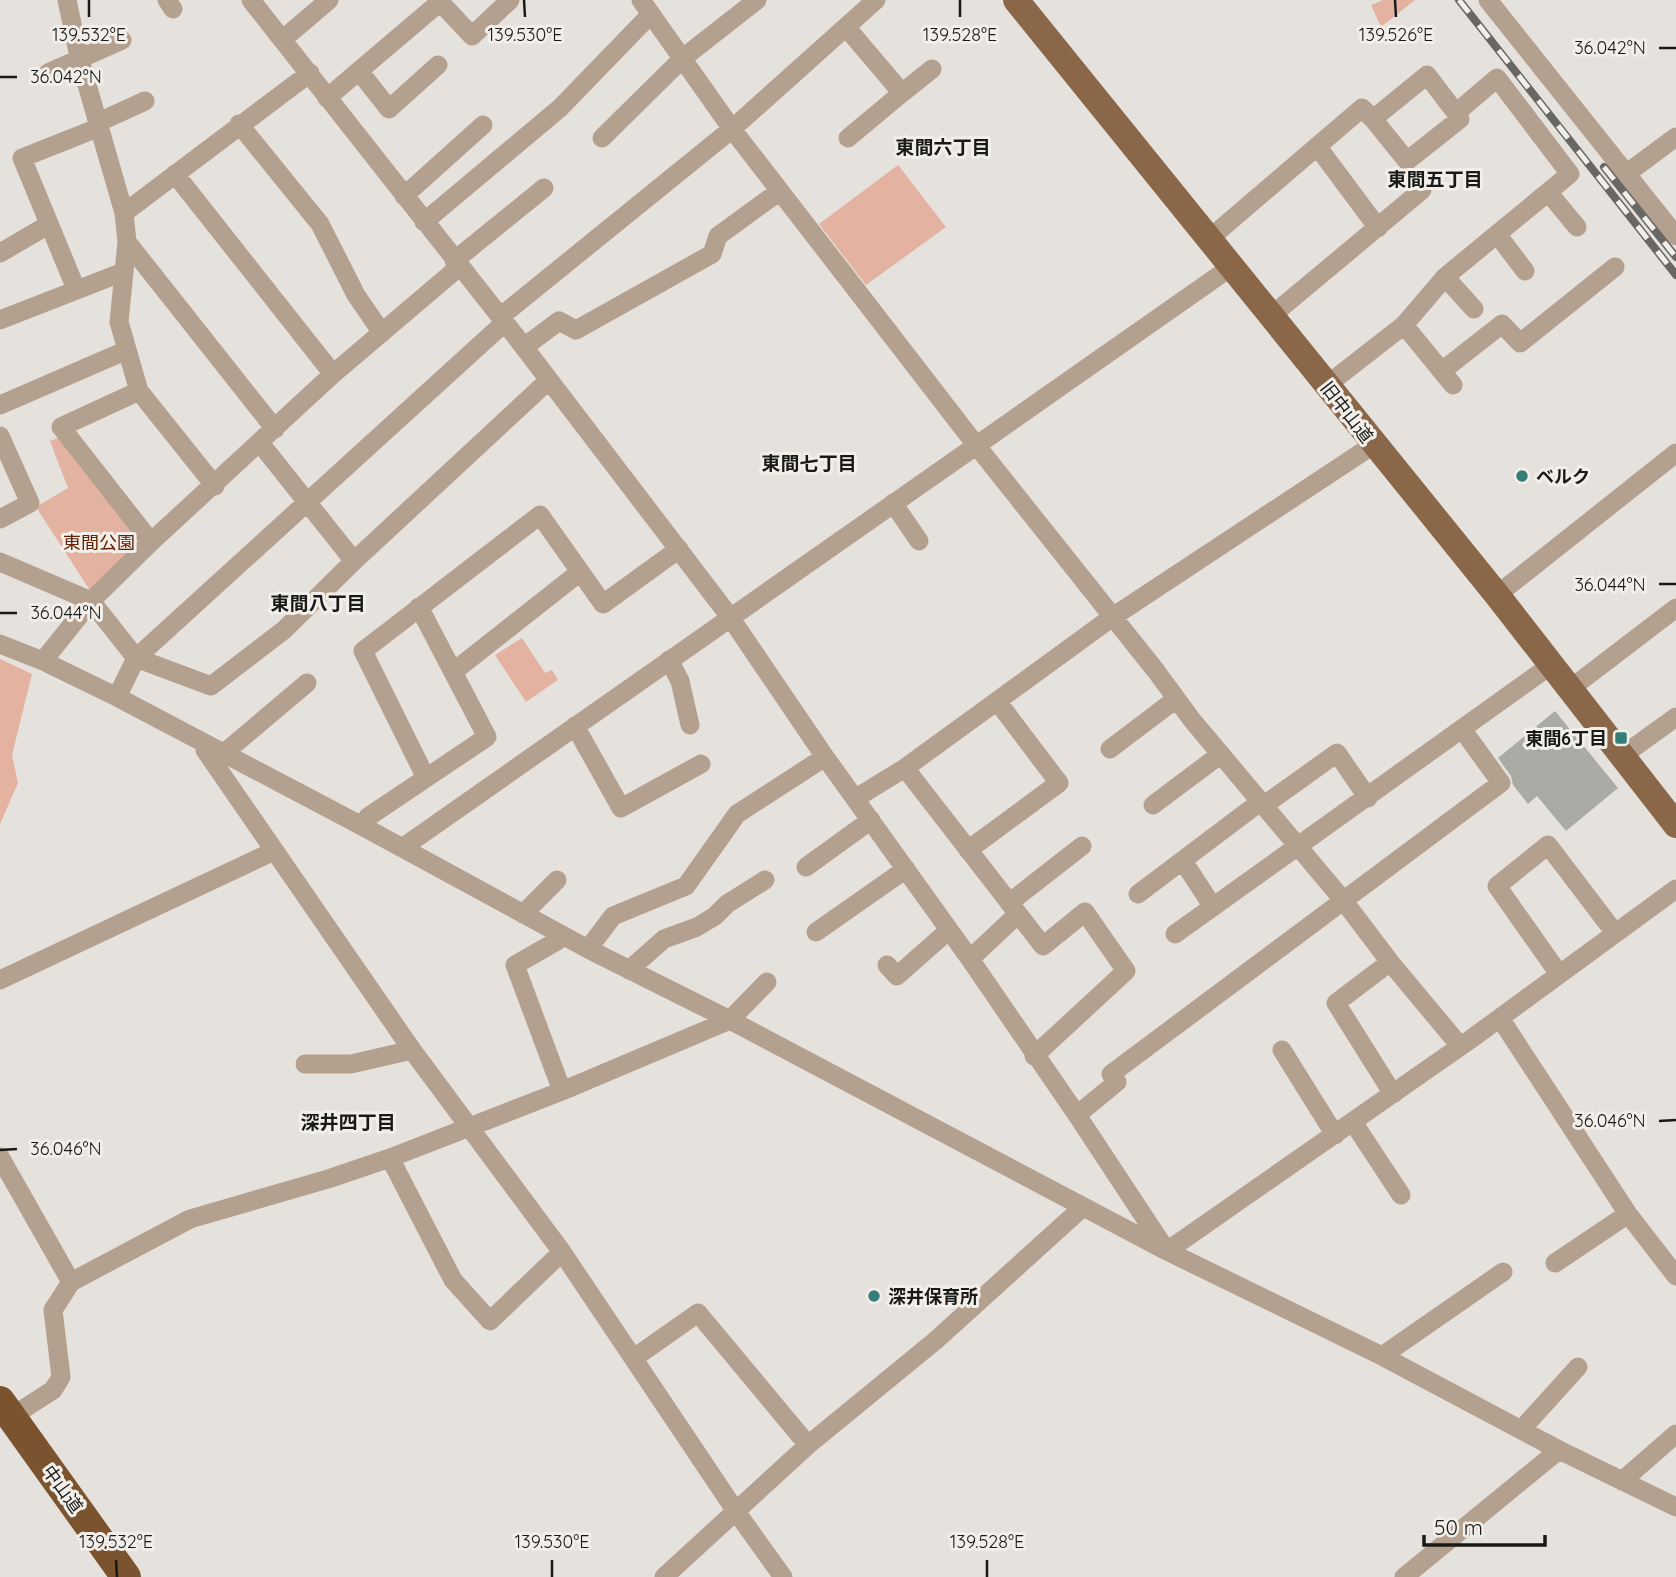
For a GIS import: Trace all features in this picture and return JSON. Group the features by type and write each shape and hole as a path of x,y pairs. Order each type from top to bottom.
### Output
{"highway":[{"name":"中山道","path":"4,1417 101,1577"},
{"name":"中山道","path":"4,1417 126,1577"}],"main road":[{"name":"旧中山道","path":"1016,0 1373,445 1497,595 1676,825"}],"street":[{"path":"67,0 79,57 124,213 127,242 119,321 139,391 215,485"},
{"path":"251,0 524,347 730,617 825,757 970,959 1167,1251"},
{"path":"282,40 329,0"},
{"path":"327,98 440,2 472,36 510,0"},
{"path":"602,138 683,58 757,0"},
{"path":"117,697 136,658 502,320 732,129 876,0"},
{"path":"1488,0 1676,236"},
{"path":"424,222 560,108 646,7 732,129 1111,618 1460,1046"},
{"path":"846,27 902,93"},
{"path":"48,73 122,40"},
{"path":"359,71 389,109 438,65"},
{"path":"848,138 932,69"},
{"path":"124,213 310,73"},
{"path":"1209,239 1362,108 1407,161 1461,119 1427,75 1373,119"},
{"path":"1327,385 1404,325 1445,277 1570,174 1497,78 1456,113"},
{"path":"76,289 22,158 145,102"},
{"path":"239,124 320,224 356,295 382,333"},
{"path":"404,196 483,125"},
{"path":"1626,174 1676,137"},
{"path":"1317,146 1378,228"},
{"path":"174,174 333,374"},
{"path":"44,661 91,601 151,542 333,374 544,188"},
{"path":"1270,317 1422,190"},
{"path":"524,347 559,321 576,330 712,254 718,236 780,191"},
{"path":"1548,192 1577,228"},
{"path":"0,253 48,225"},
{"path":"1497,234 1525,271"},
{"path":"127,242 267,436 307,502 354,561"},
{"path":"402,848 1231,267"},
{"path":"1404,325 1448,378 1502,324 1520,343 1615,267"},
{"path":"0,320 123,272"},
{"path":"1445,277 1475,309"},
{"path":"0,405 127,349"},
{"path":"0,562 91,601 136,658 211,686 284,630 354,561 549,380"},
{"path":"139,391 61,427 151,542"},
{"path":"0,436 30,503 0,519"},
{"path":"856,798 905,768 1111,618 1373,445"},
{"path":"1497,595 1676,453"},
{"path":"893,503 919,541"},
{"path":"426,778 363,651 540,515 603,604 679,549"},
{"path":"453,672 580,572"},
{"path":"362,826 368,817 487,737 419,607"},
{"path":"1570,689 1676,608"},
{"path":"0,644 44,661 117,697 588,949 730,1020 1167,1251 1382,1356 1559,1450 1676,1507"},
{"path":"669,660 680,681 690,725"},
{"path":"1175,934 1551,665"},
{"path":"223,754 307,683"},
{"path":"1110,750 1176,699"},
{"path":"968,850 1059,783 997,701"},
{"path":"1622,756 1676,717"},
{"path":"575,726 621,808 701,764"},
{"path":"1077,1115 1116,1082 1111,1074 1501,783 1462,729"},
{"path":"206,744 205,750 274,851 412,1050 562,1252 783,1577"},
{"path":"1138,894 1337,752 1368,798"},
{"path":"1153,805 1221,754"},
{"path":"588,949 613,916 686,886 737,814 825,757"},
{"path":"905,768 1042,946 1085,912 1126,971 1034,1056"},
{"path":"806,867 871,820"},
{"path":"1559,974 1497,886 1548,845 1615,933"},
{"path":"970,959 1014,908 1082,846"},
{"path":"0,981 274,851"},
{"path":"1183,860 1213,907"},
{"path":"816,932 906,869"},
{"path":"523,914 557,880"},
{"path":"629,970 664,939 697,928 727,904 765,880"},
{"path":"1167,1251 1500,1018 1676,888"},
{"path":"887,965 897,976 949,930"},
{"path":"562,935 557,941 515,965 562,1091"},
{"path":"1390,962 1336,1003 1393,1094"},
{"path":"4,1417 53,1390 61,1377 53,1310 71,1282 190,1219 390,1158 562,1091 730,1020 767,982"},
{"path":"1500,1018 1628,1214 1676,1276"},
{"path":"305,1064 351,1064 412,1050"},
{"path":"1282,1050 1335,1135"},
{"path":"1353,1122 1401,1195"},
{"path":"0,1157 71,1282"},
{"path":"390,1158 453,1280 490,1321 562,1252"},
{"path":"664,1577 808,1445 935,1341 1083,1207"},
{"path":"1555,1263 1628,1214"},
{"path":"1382,1356 1503,1272"},
{"path":"634,1358 698,1313 808,1445"},
{"path":"1521,1430 1578,1367"},
{"path":"1622,1481 1676,1434"},
{"path":"1404,1577 1559,1450"}],"green space":[{"path":"1383,0 1415,0 1381,27 1371,5"},
{"path":"898,165 946,227 866,285 819,224"},
{"name":"東間公園","path":"61,437 144,545 93,595 36,507 68,488 50,441"},
{"path":"522,638 545,673 552,670 558,680 526,702 495,655"},
{"path":"0,659 32,674 12,755 18,783 0,824"}],"building":[{"path":"1555,711 1618,788 1566,831 1537,796 1528,804 1513,785 1511,776 1498,758"}],"railway":[{"path":"1459,0 1676,275"},
{"path":"1604,167 1676,257"}],"place":[{"name":"ベルク","path":"1522,476"},
{"name":"東間6丁目","path":"1621,738"},
{"name":"深井保育所","path":"874,1296"}],"district":[{"name":"東間六丁目","path":"943,147"},
{"name":"東間五丁目","path":"1435,179"},
{"name":"東間七丁目","path":"809,463"},
{"name":"東間八丁目","path":"318,603"},
{"name":"深井四丁目","path":"348,1122"}]}
